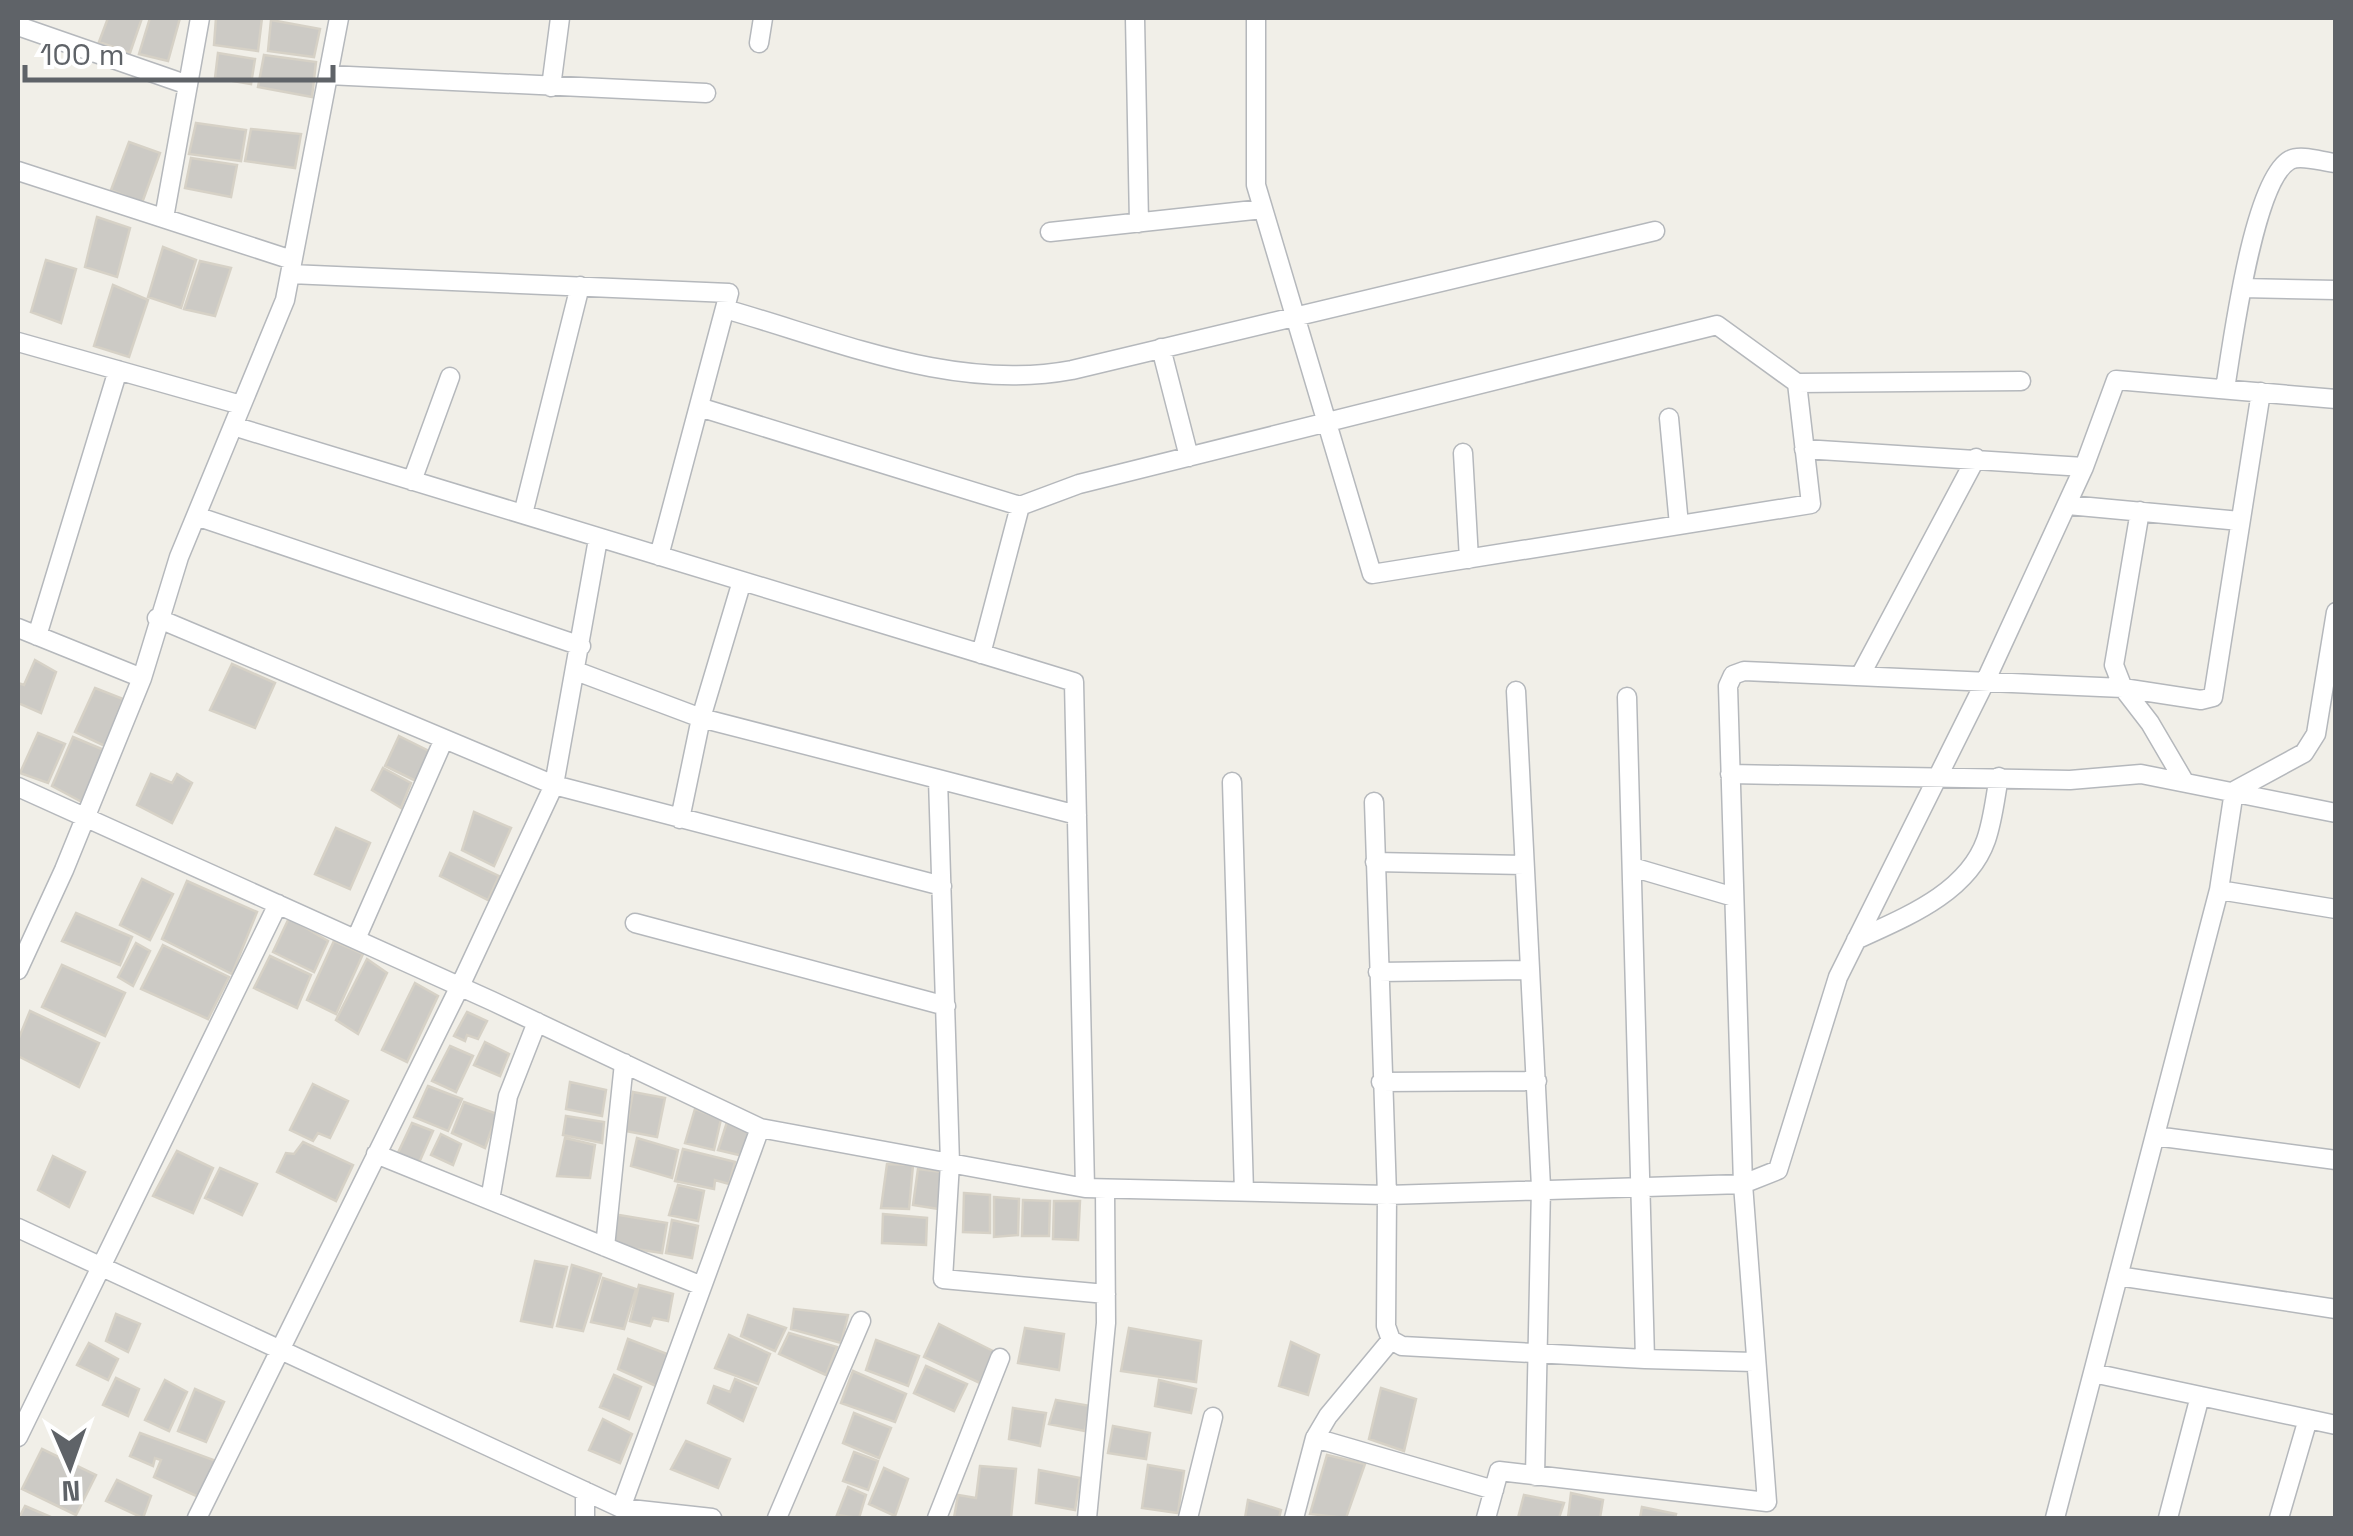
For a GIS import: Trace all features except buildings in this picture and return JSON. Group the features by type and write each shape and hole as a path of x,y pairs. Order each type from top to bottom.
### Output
{"street":[{"path":"164,218 200,18"},
{"path":"18,970 142,678 157,618 285,300 339,18"},
{"path":"552,88 560,18"},
{"path":"759,43 763,18"},
{"path":"1135,18 1139,223"},
{"path":"1256,18 1256,185 1372,574 1811,504 1796,383"},
{"path":"18,26 188,85"},
{"path":"328,75 706,93"},
{"path":"2224,388 2252,234 2282,168 2297,158 2336,164"},
{"path":"18,171 164,218 291,267 730,292 660,556"},
{"path":"1050,232 1263,210"},
{"path":"725,309 976,377 1044,375 1656,231"},
{"path":"522,514 580,286"},
{"path":"2242,288 2336,290"},
{"path":"700,407 1020,506 1078,484 1717,325 1796,383 2021,381"},
{"path":"18,342 242,404"},
{"path":"1161,348 1190,457"},
{"path":"36,636 118,370"},
{"path":"412,481 450,377"},
{"path":"18,787 460,986 760,1128 1085,1188 1387,1194 1743,1184 1778,1170 1834,988 1986,682 2068,505 2116,380 2336,399"},
{"path":"1486,1518 1500,1472 1766,1502 1743,1184 1728,686 1733,675 1744,671 2124,688 2201,700 2213,697 2261,392"},
{"path":"1668,418 1678,526"},
{"path":"233,426 1074,682 1085,1188"},
{"path":"1804,449 2084,467"},
{"path":"1462,453 1468,559"},
{"path":"1860,676 1976,458"},
{"path":"2068,505 2240,521"},
{"path":"981,654 1020,506"},
{"path":"2140,512 2114,664 2124,688 2150,722 2184,782"},
{"path":"196,516 581,646"},
{"path":"197,1518 460,986 554,784 598,539"},
{"path":"680,819 701,718 742,581"},
{"path":"2234,790 2304,753 2316,734 2330,697 2336,612"},
{"path":"157,618 554,784 942,886"},
{"path":"18,628 142,678"},
{"path":"576,671 701,718 768,731 1077,815"},
{"path":"1516,691 1541,1188 1535,1476"},
{"path":"1626,697 1646,1359"},
{"path":"356,939 444,738"},
{"path":"1730,774 1938,774 2070,780 2130,774 2234,790 2336,812"},
{"path":"1856,940 1933,901 1967,870 1986,842 1998,777"},
{"path":"938,778 950,1163 942,1278 1106,1294"},
{"path":"1232,782 1244,1192"},
{"path":"2055,1518 2219,890 2234,790"},
{"path":"1374,802 1387,1194 1386,1326 1391,1340 1402,1346 1539,1356 1754,1362"},
{"path":"1375,862 1524,865"},
{"path":"1632,867 1734,897"},
{"path":"2219,890 2336,910"},
{"path":"18,1437 278,904"},
{"path":"635,924 946,1006"},
{"path":"1378,972 1528,970"},
{"path":"490,1200 508,1096 537,1022"},
{"path":"605,1247 624,1063"},
{"path":"1381,1082 1537,1081"},
{"path":"621,1508 760,1128"},
{"path":"2155,1136 2336,1160"},
{"path":"376,1154 702,1286"},
{"path":"1087,1518 1106,1294 1105,1189"},
{"path":"18,1228 621,1508 712,1518"},
{"path":"2118,1276 2336,1309"},
{"path":"778,1518 861,1320"},
{"path":"1294,1518 1315,1438 1328,1416 1391,1340"},
{"path":"937,1518 1000,1358"},
{"path":"2093,1373 2336,1425"},
{"path":"2168,1518 2200,1396"},
{"path":"1188,1518 1213,1417"},
{"path":"2279,1518 2308,1419"},
{"path":"1315,1438 1494,1490"},
{"path":"585,1491 585,1518"}]}
